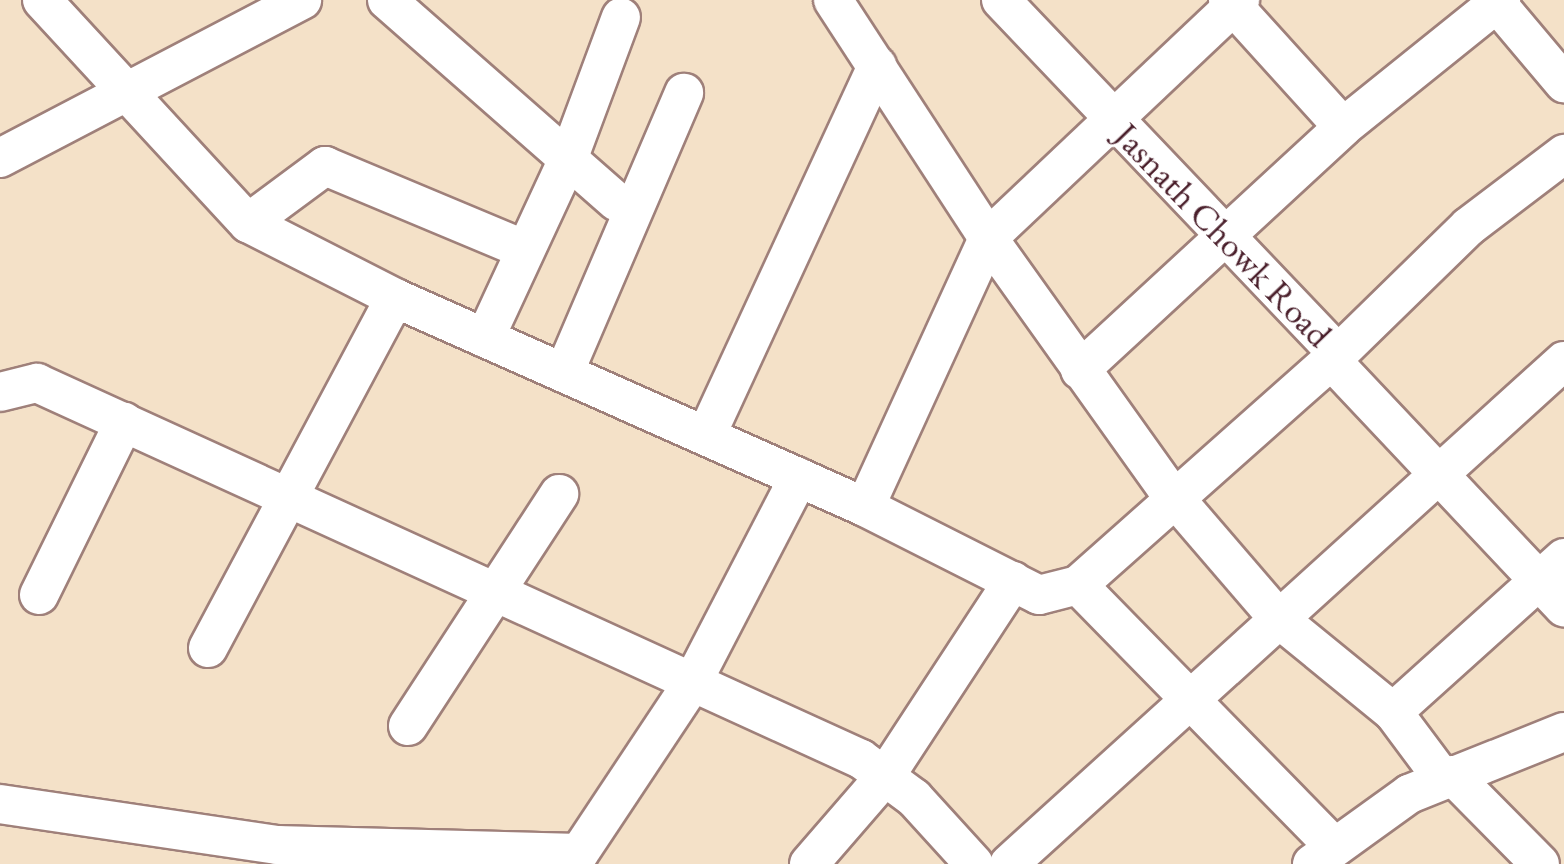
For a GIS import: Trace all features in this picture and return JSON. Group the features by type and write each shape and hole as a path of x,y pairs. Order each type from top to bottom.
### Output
{"street":[{"path":"42,0 248,223 395,298 799,477 1013,581 1053,597 1078,585 1178,502 1331,360 1440,474 1556,581 1393,712"},
{"path":"0,158 302,0"},
{"path":"387,0 616,201"},
{"path":"833,0 988,238 1080,370 1178,502 1279,619 1393,712 1447,777 1540,864"},
{"name":"Jasnath Chowk Road","path":"1001,0 1110,119 1226,235 1338,354 1468,227 1564,154"},
{"path":"1080,370 1343,127 1497,1 1564,83"},
{"path":"865,507 988,238 1234,2 1343,127"},
{"path":"485,338 523,249 569,157 621,17"},
{"path":"706,436 877,66"},
{"path":"564,373 684,93"},
{"path":"248,223 325,166 523,249"},
{"path":"208,648 395,298"},
{"path":"1009,864 1564,361"},
{"path":"22,377 886,775 974,864"},
{"path":"39,595 124,422"},
{"path":"0,804 277,845 575,858 691,685 799,477"},
{"path":"408,726 559,494"},
{"path":"809,864 886,775 1013,581"},
{"path":"1078,585 1190,700 1323,855 1447,777 1564,732"}]}
